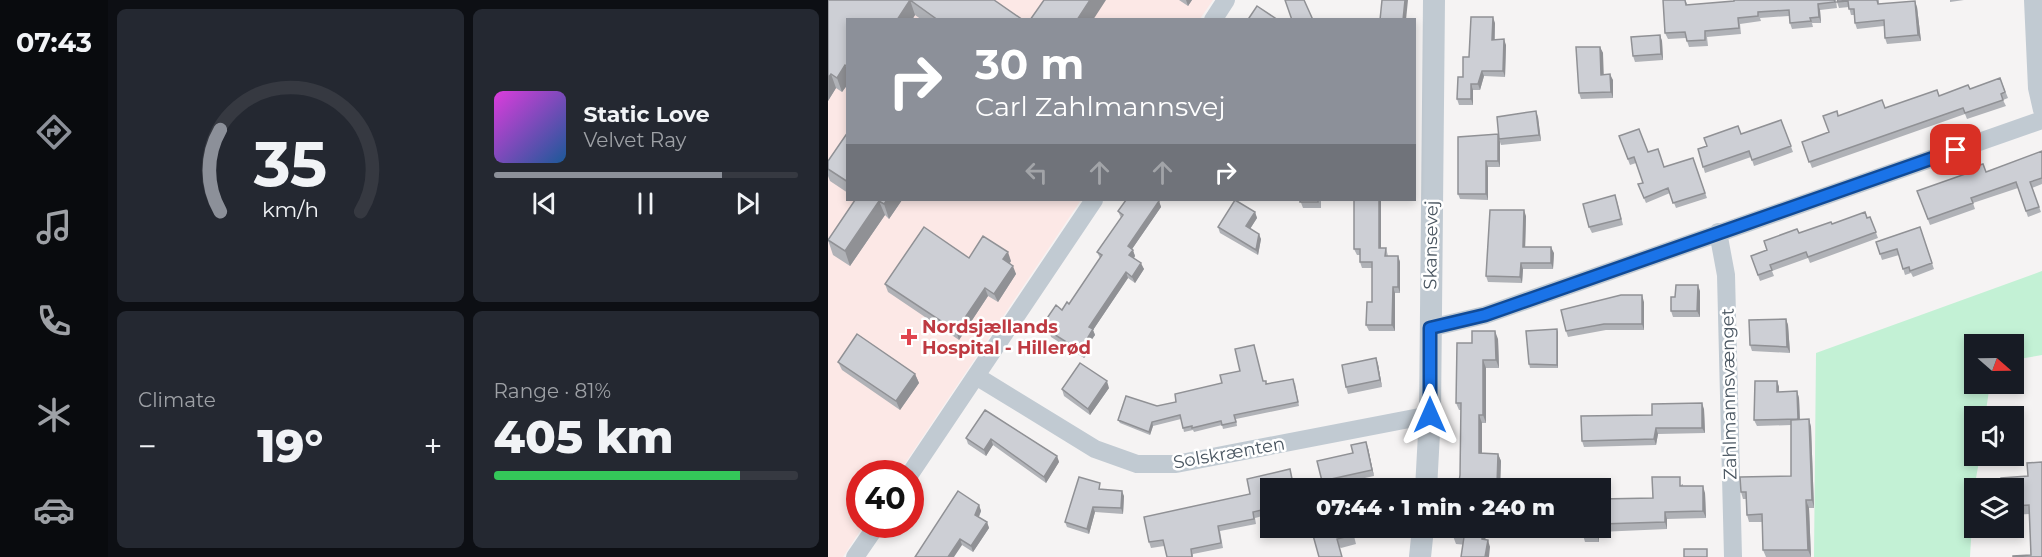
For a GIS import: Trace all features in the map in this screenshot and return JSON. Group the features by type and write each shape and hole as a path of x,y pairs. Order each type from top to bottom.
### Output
{"street":[{"path":"1214,18 1226,0"},
{"name":"Skansevej","path":"1427,478 1430,415 1434,0"},
{"path":"2033,0 2037,88 2042,110"},
{"path":"1430,328 1485,315 2042,120"},
{"path":"919,460 1093,201"},
{"name":"Zahlmannsvænget","path":"1718,232 1726,274 1733,557"},
{"name":"Solskrænten","path":"976,376 1095,449 1137,464 1176,464 1430,415"},
{"path":"855,557 868,538"},
{"path":"1420,557 1422,538"}],"shaded area":[{"name":"Nordsjællands Hospital - Hillerød","path":"828,0 1213,0 1201,18 846,18 846,201 1080,201 907,460 846,460 846,538 855,538 843,557 828,557"}],"green space":[{"path":"2042,271 2042,355 2024,358 2024,334 1964,334 1964,394 1988,394 1987,406 1964,406 1964,466 1978,466 1976,478 1964,478 1964,538 1971,538 1970,557 1814,557 1816,353"}],"building":[{"path":"828,0 910,0 898,18 846,18 846,66 837,78 831,74 828,78"},
{"path":"910,0 994,0 1020,18 935,18"},
{"path":"1044,0 1090,0 1078,18 1031,18"},
{"path":"1285,0 1304,0 1312,18 1291,18"},
{"path":"1382,0 1405,0 1403,18 1380,18"},
{"path":"1663,0 1685,0 1686,5 1734,0 1834,0 1835,2 1818,4 1819,17 1810,18 1811,21 1790,23 1789,10 1758,12 1758,16 1738,18 1739,28 1705,31 1705,40 1687,41 1685,32 1665,33"},
{"path":"1838,0 1877,0 1878,4 1915,1 1918,35 1885,38 1884,20 1855,23 1854,9 1849,9 1848,1 1837,2"},
{"path":"1257,6 1275,18 1249,18"},
{"path":"1471,17 1493,17 1492,40 1504,39 1503,71 1482,71 1478,84 1471,84 1471,99 1457,99 1458,77 1463,77 1463,57 1469,57"},
{"path":"1660,35 1661,54 1633,56 1631,37"},
{"path":"1576,47 1600,47 1601,75 1610,74 1611,92 1579,93"},
{"path":"2000,78 2005,92 2001,94 2003,100 1965,113 1963,108 1809,162 1802,142 1829,132 1823,116 1837,111 1838,116 1882,100 1885,108 1937,90 1939,96 1968,85 1970,89"},
{"path":"1536,111 1539,135 1499,139 1497,117"},
{"path":"1781,120 1791,146 1752,160 1749,151 1703,167 1698,149 1707,146 1704,138 1738,126 1741,134"},
{"path":"1639,129 1648,152 1658,149 1664,167 1693,158 1705,193 1673,203 1668,188 1644,198 1638,184 1643,183 1634,157 1628,159 1619,136"},
{"path":"1498,134 1498,161 1486,161 1486,194 1458,194 1458,137"},
{"path":"846,135 846,181 828,169 828,161"},
{"path":"2042,151 2042,178 2030,182 2039,207 2026,211 2016,182 1971,198 1973,203 1928,219 1917,191 1971,172 1970,168 1983,164 1986,172"},
{"path":"1615,195 1621,219 1589,227 1583,204"},
{"path":"854,201 879,201 845,251 828,240"},
{"path":"1125,201 1159,201 1128,246 1133,250 1129,255 1141,263 1132,277 1126,272 1089,327 1093,329 1087,339 1090,341 1082,352 1049,331 1050,329 1043,324 1056,305 1062,310 1067,302 1069,304 1102,255 1097,252 1123,215 1118,211"},
{"path":"1234,201 1255,212 1246,226 1259,234 1256,250 1218,227"},
{"path":"1354,201 1379,201 1379,248 1386,248 1385,256 1398,256 1398,287 1393,287 1392,325 1366,325 1367,302 1372,302 1372,262 1360,262 1360,249 1354,249"},
{"path":"1490,210 1524,210 1523,247 1551,247 1551,263 1521,263 1520,277 1486,276"},
{"path":"1865,212 1867,218 1870,217 1876,232 1808,257 1806,252 1770,265 1772,270 1758,275 1751,256 1767,250 1764,241 1797,229 1799,233 1831,222 1832,224"},
{"path":"924,227 969,258 983,236 1008,252 1003,259 1013,266 994,294 985,288 956,331 885,284"},
{"path":"1920,227 1932,263 1910,271 1909,267 1903,269 1897,249 1880,254 1876,242"},
{"path":"1676,285 1698,285 1697,311 1671,311 1671,297 1675,297"},
{"path":"1621,295 1642,295 1642,324 1604,324 1566,331 1561,310"},
{"path":"1786,319 1787,347 1750,345 1749,320"},
{"path":"1557,329 1557,365 1529,364 1526,331"},
{"path":"1472,331 1495,331 1496,360 1483,360 1483,415 1479,415 1479,453 1498,454 1497,478 1460,478 1461,403 1456,403 1457,343 1472,343"},
{"path":"857,334 915,374 896,401 838,362"},
{"path":"1254,345 1263,381 1266,381 1266,384 1293,379 1298,402 1234,415 1236,422 1222,425 1221,421 1192,428 1192,426 1183,428 1180,415 1152,422 1149,432 1118,420 1126,396 1157,406 1176,402 1175,394 1222,383 1220,375 1240,371 1235,349"},
{"path":"1376,358 1380,380 1346,387 1342,365"},
{"path":"1080,363 1107,381 1088,409 1062,389"},
{"path":"1755,381 1777,381 1777,392 1797,391 1798,419 1754,420"},
{"path":"1702,403 1702,428 1656,428 1654,439 1582,441 1581,416 1652,415 1652,404"},
{"path":"985,410 1057,456 1044,477 991,439 984,450 966,438"},
{"path":"1809,419 1812,500 1806,500 1808,550 1763,550 1762,514 1747,515 1746,492 1741,492 1740,477 1791,476 1791,420"},
{"path":"1366,442 1372,470 1336,478 1321,478 1317,461 1353,453 1351,445"},
{"path":"2042,462 2042,557 2013,557 2031,555 2029,505 2024,505 2024,478 2001,478 2028,476 2027,463"},
{"path":"1290,469 1292,478 1260,478 1260,510 1253,512 1254,519 1218,526 1221,543 1191,549 1192,557 1167,557 1163,540 1149,542 1144,517 1250,494 1247,479"},
{"path":"1079,477 1100,483 1099,489 1122,491 1121,508 1093,507 1087,529 1065,522"},
{"path":"1652,477 1680,477 1680,486 1703,486 1703,511 1665,512 1665,522 1611,524 1611,499 1653,498"},
{"path":"958,491 979,505 975,515 987,522 971,546 960,539 948,557 915,557"},
{"path":"1314,538 1341,538 1337,539 1342,557 1319,557"},
{"path":"1464,538 1488,540 1485,557 1461,557"},
{"path":"1684,549 1707,549 1707,557 1684,557"}],"place":[{"name":"Nordsjællands Hospital - Hillerød","path":"909,337"}],"route":[{"path":"1430,415 1430,328 1485,315 1956,150"}]}
